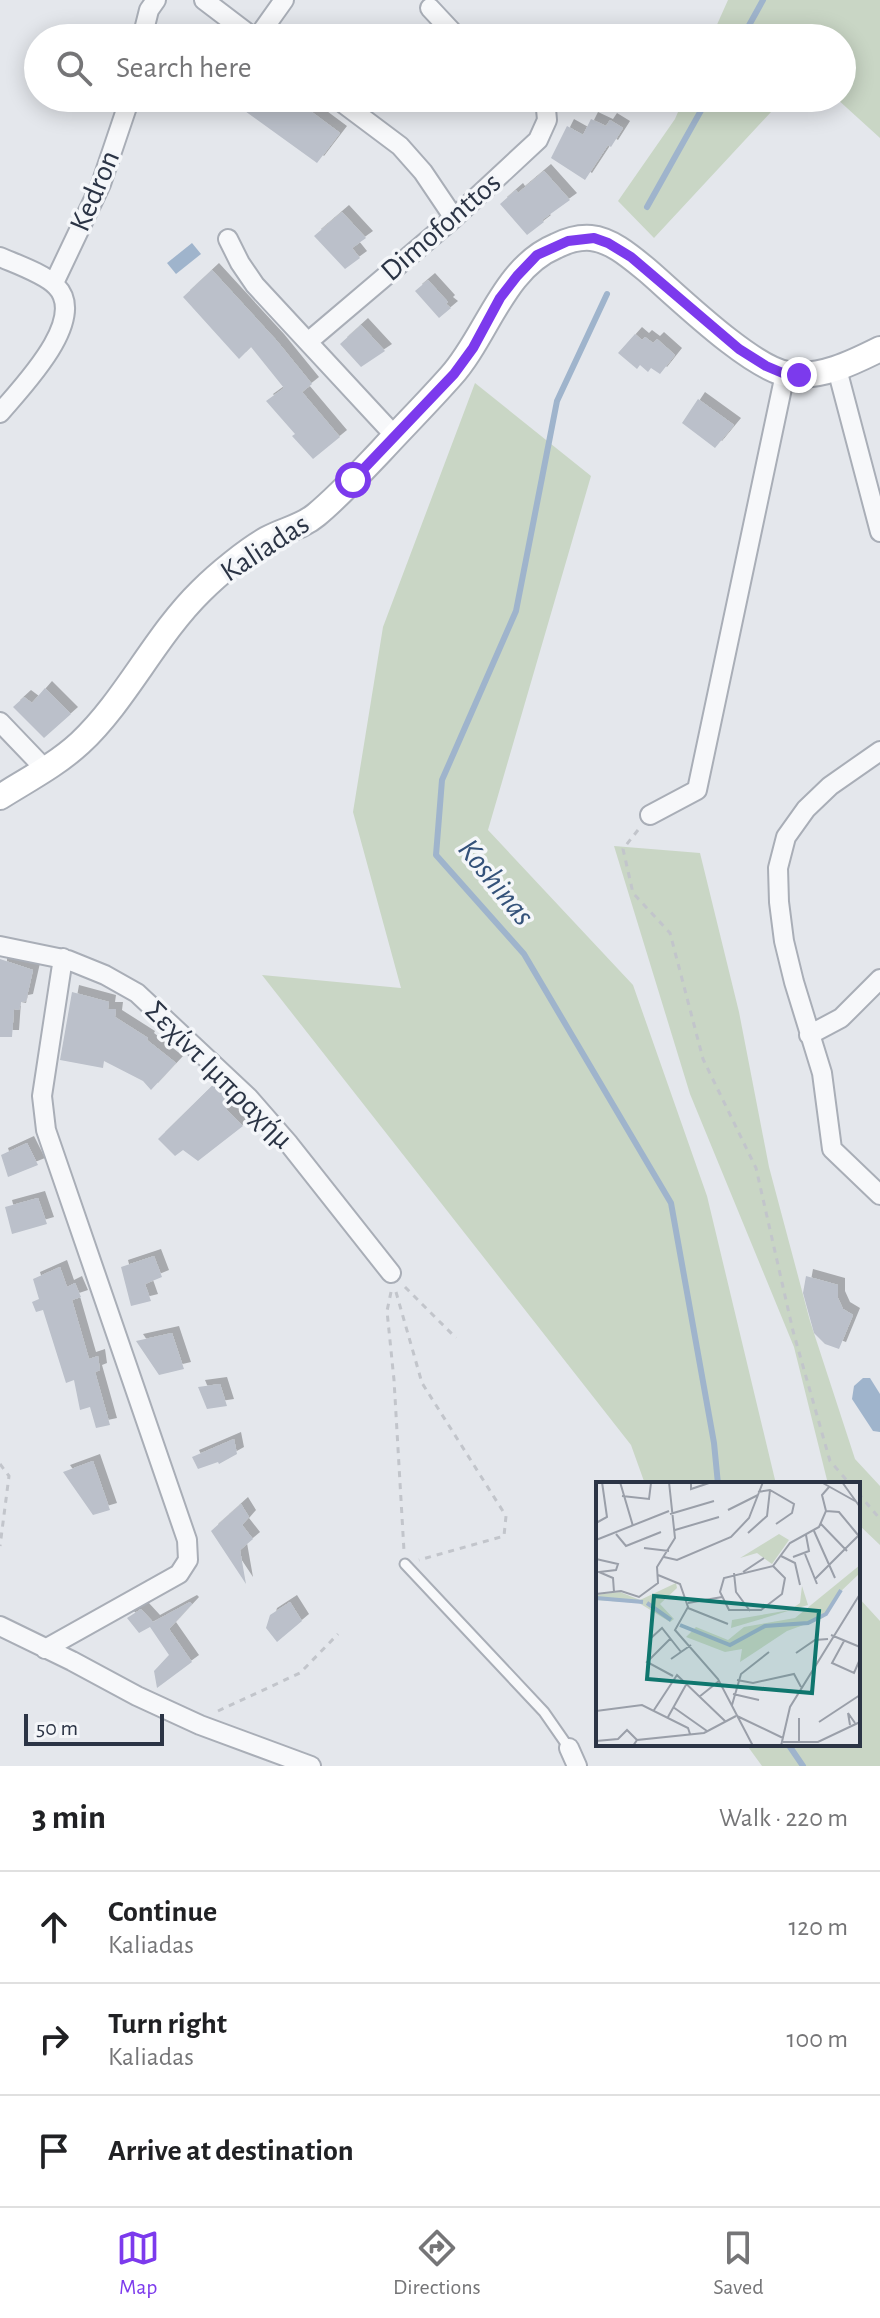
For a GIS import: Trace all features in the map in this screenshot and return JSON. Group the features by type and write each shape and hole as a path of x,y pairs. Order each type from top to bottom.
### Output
{"street":[{"path":"204,0 237,24"},
{"path":"266,24 284,0"},
{"path":"144,24 154,1"},
{"path":"430,8 445,24"},
{"name":"Kedron","path":"54,283 101,184 125,112"},
{"path":"355,112 400,146 423,172 454,218"},
{"name":"Dimofonttos","path":"309,341 454,218 538,140 547,120 546,112"},
{"name":"Kaliadas","path":"0,797 81,742 100,722 171,625 202,590 256,546 315,516 395,436 454,374 473,348 500,298 537,255 582,238 608,243 631,257 739,349 785,374"},
{"path":"228,239 255,285 395,436"},
{"path":"0,257 54,283 66,303 63,328 0,413"},
{"path":"650,815 697,790 785,374 816,374 837,369 880,349"},
{"path":"837,369 880,532"},
{"path":"0,722 45,769"},
{"path":"880,751 830,786 806,809 786,837 778,868 784,941 822,1073 832,1149 880,1195"},
{"name":"Σεχίντ Ιμπραχήμ","path":"0,946 63,958 105,975 137,993 248,1097 391,1273"},
{"path":"45,1649 179,1574 188,1560 187,1540 46,1130 42,1096 63,958"},
{"path":"809,1035 841,1018 880,979"},
{"path":"0,1626 200,1725 311,1766"},
{"path":"569,1748 577,1766"}],"lane":[{"path":"405,1564 544,1712 569,1748"}],"path":[{"path":"650,815 623,849 633,893 670,933 703,1059 756,1168 793,1331 830,1461 848,1482"},
{"path":"391,1273 456,1338"},
{"path":"393,1281 422,1383 506,1516 504,1536 405,1564 387,1311 393,1281"},
{"path":"0,1464 9,1476 0,1546"},
{"path":"860,1495 880,1519"},
{"path":"200,1725 220,1709 300,1673 338,1634"}],"green space":[{"path":"728,0 880,0 880,138 851,112 856,112 856,24 717,24"},
{"path":"678,112 771,112 654,238 618,201"},
{"path":"475,383 591,476 488,830 633,985 707,1196 776,1482 644,1482 631,1445 262,975 401,988 353,812 383,627"},
{"path":"614,846 700,853 739,1012 769,1167 810,1321 855,1459 880,1486 880,1545 860,1526 860,1482 828,1482 794,1347 690,1094"},
{"path":"860,1599 880,1621 880,1766 762,1766 747,1746 860,1746"}],"water":[{"path":"192,243 201,254 176,274 167,263"},
{"path":"863,1378 870,1378 880,1394 880,1432 873,1431 852,1399 854,1386"}],"building":[{"path":"246,112 312,112 340,133 317,163"},
{"path":"591,119 606,126 610,120 623,128 585,180 551,158 567,126 583,135"},
{"path":"544,171 570,200 527,235 500,204"},
{"path":"342,212 366,238 352,248 360,258 345,269 314,236"},
{"path":"212,270 312,384 302,392 340,437 313,459 266,401 284,388 251,347 239,359 183,297"},
{"path":"428,280 451,308 439,318 415,291"},
{"path":"361,325 385,351 361,367 340,344"},
{"path":"635,334 653,343 657,339 675,355 660,374 651,368 648,372 640,365 637,369 618,353"},
{"path":"698,399 734,425 715,448 682,423"},
{"path":"45,688 71,714 44,738 13,707 24,697 32,703"},
{"path":"0,959 33,970 26,1001 21,1002 19,1010 14,1009 12,1037 0,1037"},
{"path":"72,992 109,1002 108,1009 116,1009 115,1017 148,1038 176,1063 151,1090 143,1081 104,1061 103,1068 60,1060"},
{"path":"215,1083 229,1096 226,1109 243,1126 198,1161 183,1150 175,1156 158,1139"},
{"path":"27,1143 38,1165 8,1177 1,1155"},
{"path":"38,1198 47,1224 12,1234 5,1207"},
{"path":"154,1256 162,1277 145,1284 151,1301 131,1306 121,1267"},
{"path":"60,1267 67,1287 75,1283 81,1297 72,1300 89,1359 98,1356 100,1370 95,1372 110,1425 96,1428 90,1407 80,1410 74,1380 66,1383 43,1310 36,1312 32,1302 39,1299 33,1279"},
{"path":"806,1276 838,1285 838,1298 843,1309 853,1315 839,1349 825,1344 814,1333 803,1293"},
{"path":"172,1333 184,1369 159,1375 136,1341"},
{"path":"220,1384 227,1406 207,1409 198,1387"},
{"path":"234,1439 237,1454 219,1464 198,1469 192,1457"},
{"path":"93,1461 110,1510 93,1515 63,1472"},
{"path":"241,1504 249,1517 242,1525 253,1539 240,1550 246,1584 211,1531"},
{"path":"190,1602 192,1604 169,1629 192,1662 157,1688 154,1671 169,1655 150,1627 139,1633 127,1618 141,1609 153,1622"},
{"path":"290,1602 302,1621 277,1642 266,1628 270,1615"}],"waterway":[{"name":"Koshinas","path":"750,24 763,0"},
{"name":"Koshinas","path":"647,207 700,112"},
{"name":"Koshinas","path":"607,294 557,401 516,611 442,780 436,855 524,954 671,1203 714,1443 718,1482"},
{"name":"Koshinas","path":"789,1746 803,1766"}],"route":[{"path":"353,480 454,374 487,325 500,298 517,276 537,255 568,241 594,238 608,243 631,257 739,349 766,366 785,374 799,375"}]}
